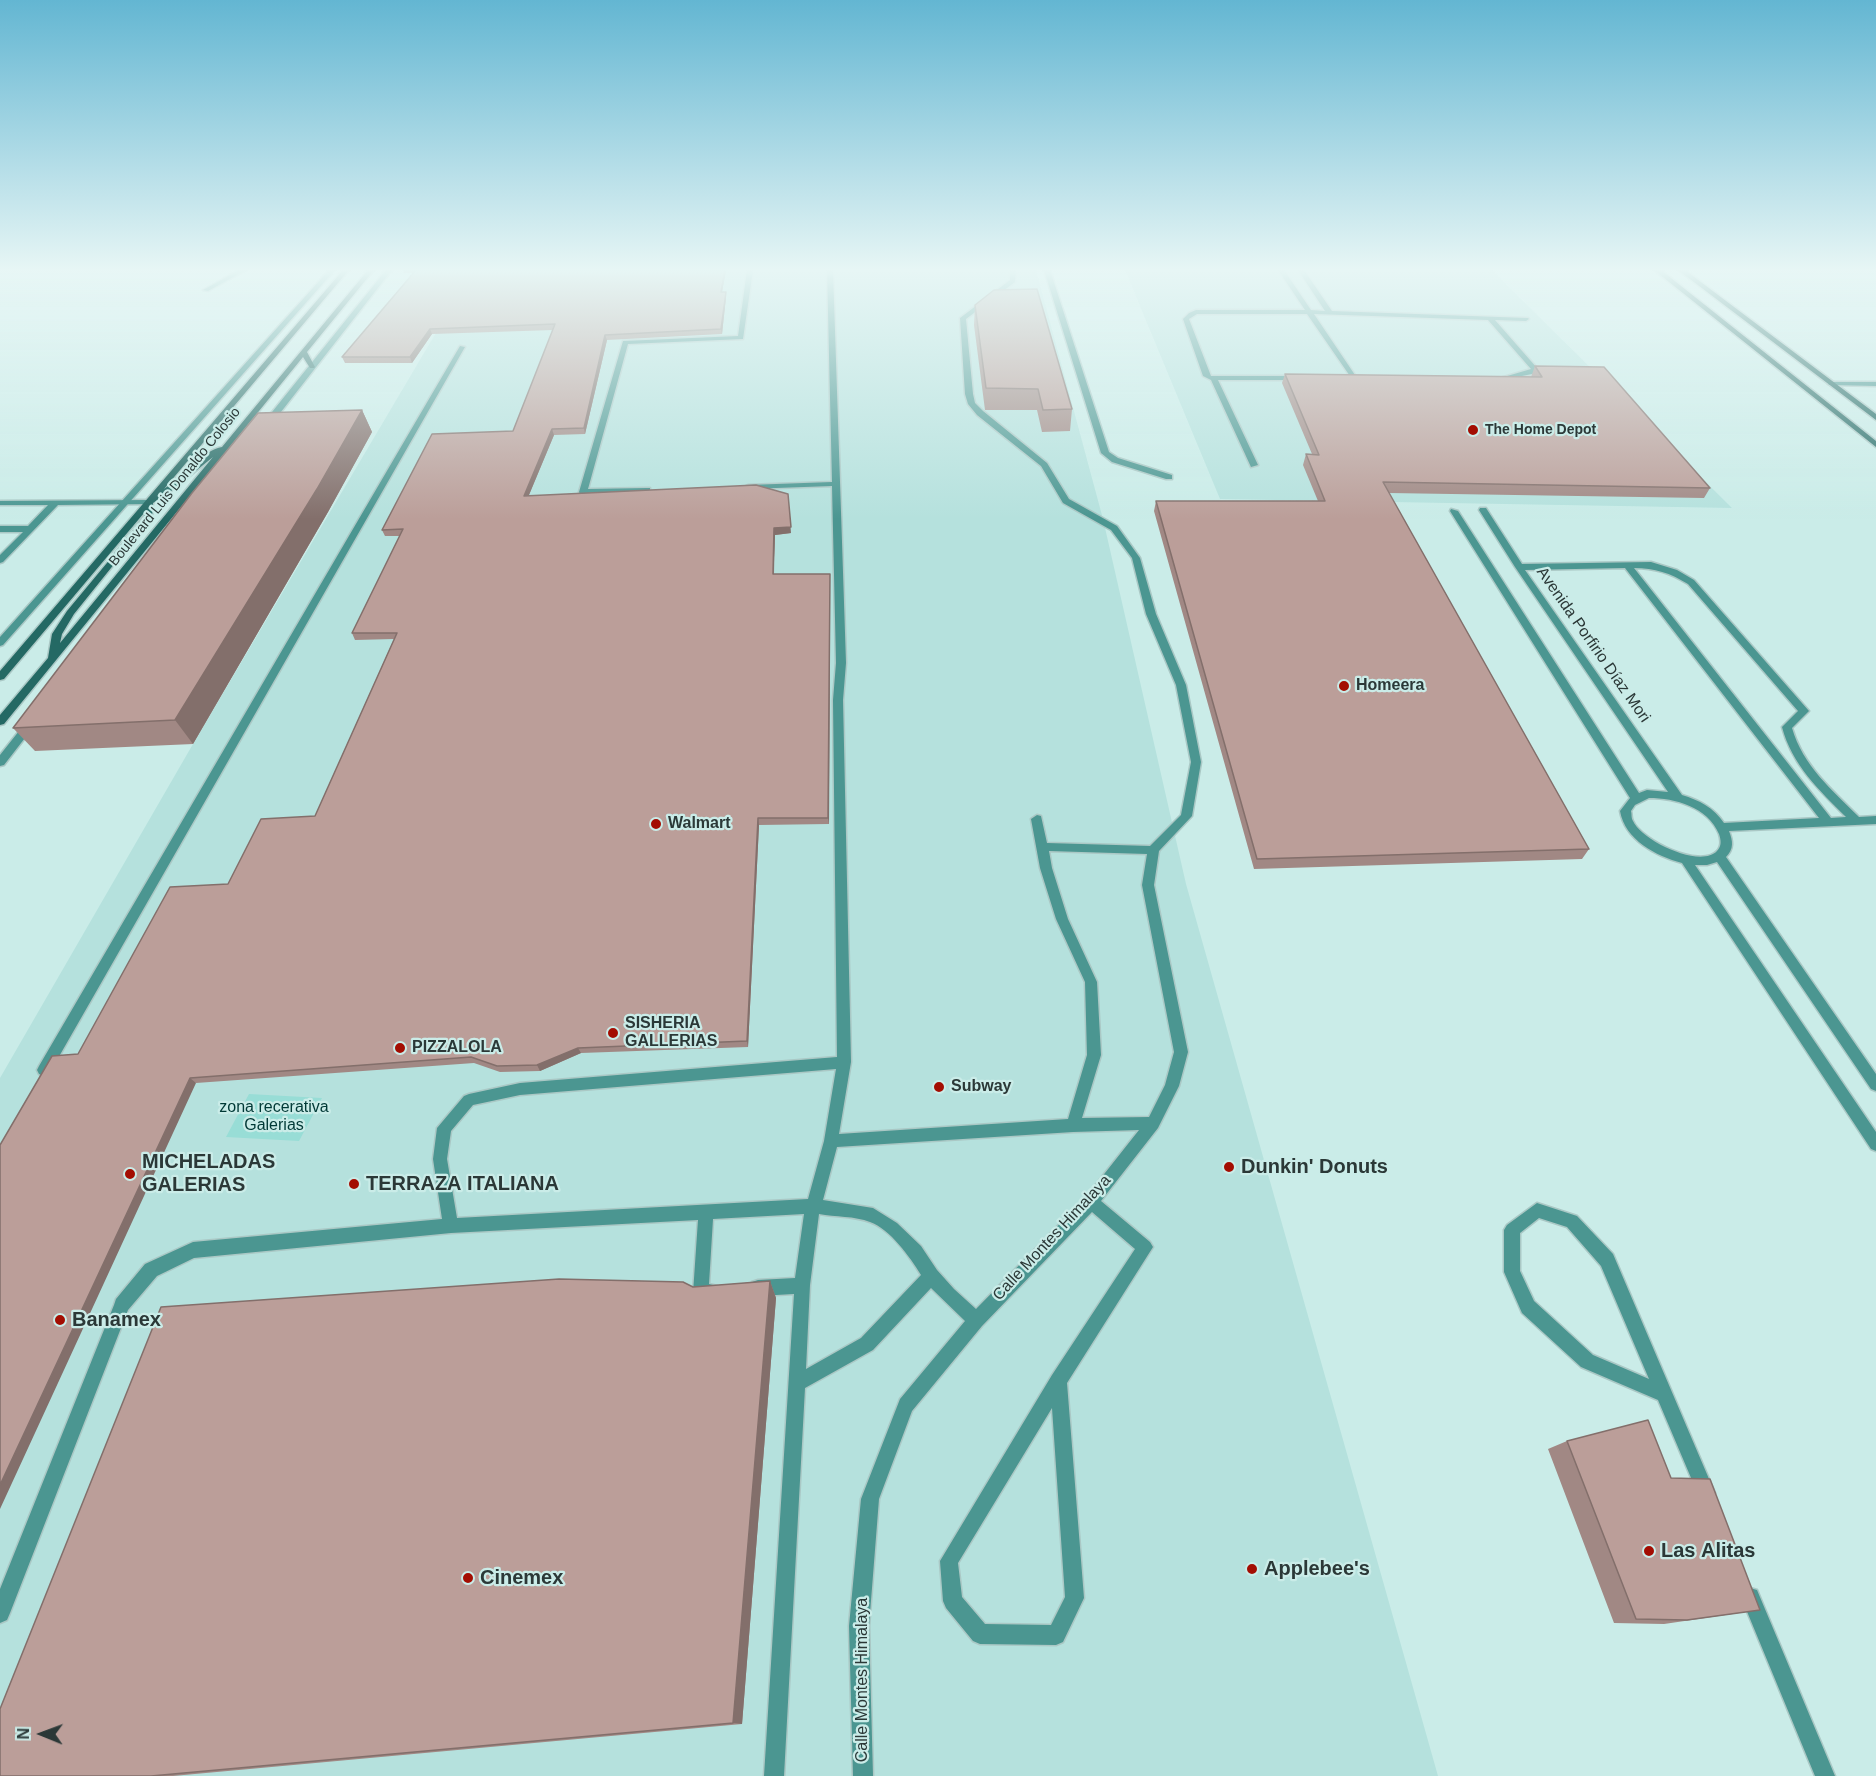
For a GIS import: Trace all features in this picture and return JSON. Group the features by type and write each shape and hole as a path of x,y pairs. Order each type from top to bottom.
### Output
{"main road":[{"name":"Boulevard Luis Donaldo Colosio","path":"0,677 275,353"},
{"name":"Boulevard Luis Donaldo Colosio","path":"0,722 303,353"},
{"path":"304,353 312,367"},
{"path":"1761,353 1876,445"},
{"path":"1791,353 1876,418"},
{"path":"52,659 57,634 70,613 139,530 148,517 149,502 169,491 199,464 230,443"}],"street":[{"name":"Boulevard Luis Donaldo Colosio","path":"0,643 258,353"},
{"name":"Boulevard Luis Donaldo Colosio","path":"260,433 323,353"},
{"path":"36,1084 459,353"},
{"path":"622,353 583,492 655,490"},
{"path":"774,1776 802,1285 813,1206 831,1141 844,1062 838,700 840,663 832,353"},
{"path":"966,353 972,404 1044,465 1066,501 1114,528 1136,558 1151,614 1180,685 1196,762 1186,816 1154,850 1043,847"},
{"path":"1073,353 1105,453 1115,460 1169,477"},
{"path":"1198,353 1206,376 1214,379 1303,378"},
{"path":"1337,353 1353,378"},
{"path":"1520,353 1535,370"},
{"path":"1486,380 1505,380 1535,370 1562,369"},
{"path":"1343,378 1364,379"},
{"path":"1214,379 1254,465"},
{"path":"1832,384 1876,384"},
{"path":"738,487 834,484"},
{"path":"0,503 149,502"},
{"path":"0,560 55,503"},
{"name":"Avenida Porfirio Díaz Mori","path":"1483,510 1519,567 1678,797"},
{"path":"1454,512 1636,798 1628,803 1627,821 1633,831 1655,849 1686,860 1699,861 1719,856 1728,844 1723,828 1876,820"},
{"path":"0,530 30,529"},
{"path":"1519,567 1651,565 1674,572 1691,582 1804,711 1787,727 1789,739 1799,759 1856,820"},
{"path":"1627,566 1828,822"},
{"path":"0,762 37,715"},
{"name":"Avenida Porfirio Díaz Mori","path":"1636,798 1647,794 1678,797 1705,810 1723,828"},
{"path":"1037,819 1046,868 1062,919 1091,982 1094,1054 1073,1125"},
{"name":"Calle Montes Himalaya","path":"863,1776 859,1626 870,1499 906,1405 976,1320 1091,1202 1153,1123 1172,1086 1181,1052 1148,885 1154,850"},
{"path":"1719,856 1876,1085"},
{"path":"1686,860 1876,1144"},
{"path":"451,1226 443,1190 440,1159 444,1128 469,1100 520,1089 844,1062"},
{"path":"831,1141 1073,1125 1153,1123"},
{"path":"1058,1381 1075,1598 1056,1635 980,1634 953,1601 949,1561 1058,1381 1146,1247 1091,1202"},
{"path":"0,1613 122,1305 152,1270 193,1250 451,1226 813,1206 873,1215 892,1228 915,1251 931,1276 966,1313 976,1320"},
{"path":"1664,1394 1587,1361 1528,1307 1512,1272 1512,1230 1538,1210 1572,1221 1607,1260 1664,1394 1715,1514"},
{"path":"706,1212 701,1293 723,1291"},
{"path":"796,1383 867,1344 931,1276"},
{"path":"746,1290 802,1285"},
{"path":"1742,1580 1825,1776"}],"shaded area":[{"path":"424,353 1058,353 1103,519 1186,884 1438,1776 0,1776 0,1078 193,744"},
{"path":"1159,353 1576,353 1732,508 1220,499"}],"green space":[{"name":"zona recerativa Galerias","path":"249,1094 322,1098 299,1141 226,1137"}],"building":[{"path":"346,353 413,353 410,357 342,357"},
{"path":"544,353 601,353 584,428 552,429 524,496 756,485 788,494 791,527 774,528 773,574 830,574 828,818 758,818 747,1041 578,1048 537,1065 497,1066 471,1057 190,1078 0,1485 0,1145 52,1056 78,1054 170,887 228,884 261,819 315,816 397,633 352,633 403,529 382,530 432,434 513,431"},
{"path":"981,353 1056,353 1072,409 1043,410 1038,389 986,388"},
{"name":"Homeera","path":"1535,366 1604,367 1710,488 1383,482 1589,849 1257,859 1156,501 1325,501 1306,454 1319,455 1285,374 1542,377"},
{"path":"362,410 317,489 175,720 13,728 192,493 258,413"},
{"path":"559,1279 683,1282 693,1287 770,1281 733,1723 151,1776 0,1776 0,1709 161,1307"},
{"name":"Las Alitas","path":"1648,1420 1671,1478 1710,1479 1760,1610 1687,1620 1636,1619 1567,1441"}],"place":[{"name":"The Home Depot","path":"1473,430"},
{"name":"Homeera","path":"1344,686"},
{"name":"Walmart","path":"656,824"},
{"name":"SISHERIA GALLERIAS","path":"613,1033"},
{"name":"PIZZALOLA","path":"400,1048"},
{"name":"Subway","path":"939,1087"},
{"name":"Dunkin' Donuts","path":"1229,1167"},
{"name":"MICHELADAS GALERIAS","path":"130,1174"},
{"name":"TERRAZA ITALIANA","path":"354,1184"},
{"name":"Banamex","path":"60,1320"},
{"name":"Las Alitas","path":"1649,1551"},
{"name":"Applebee's","path":"1252,1569"},
{"name":"Cinemex","path":"468,1578"}]}
